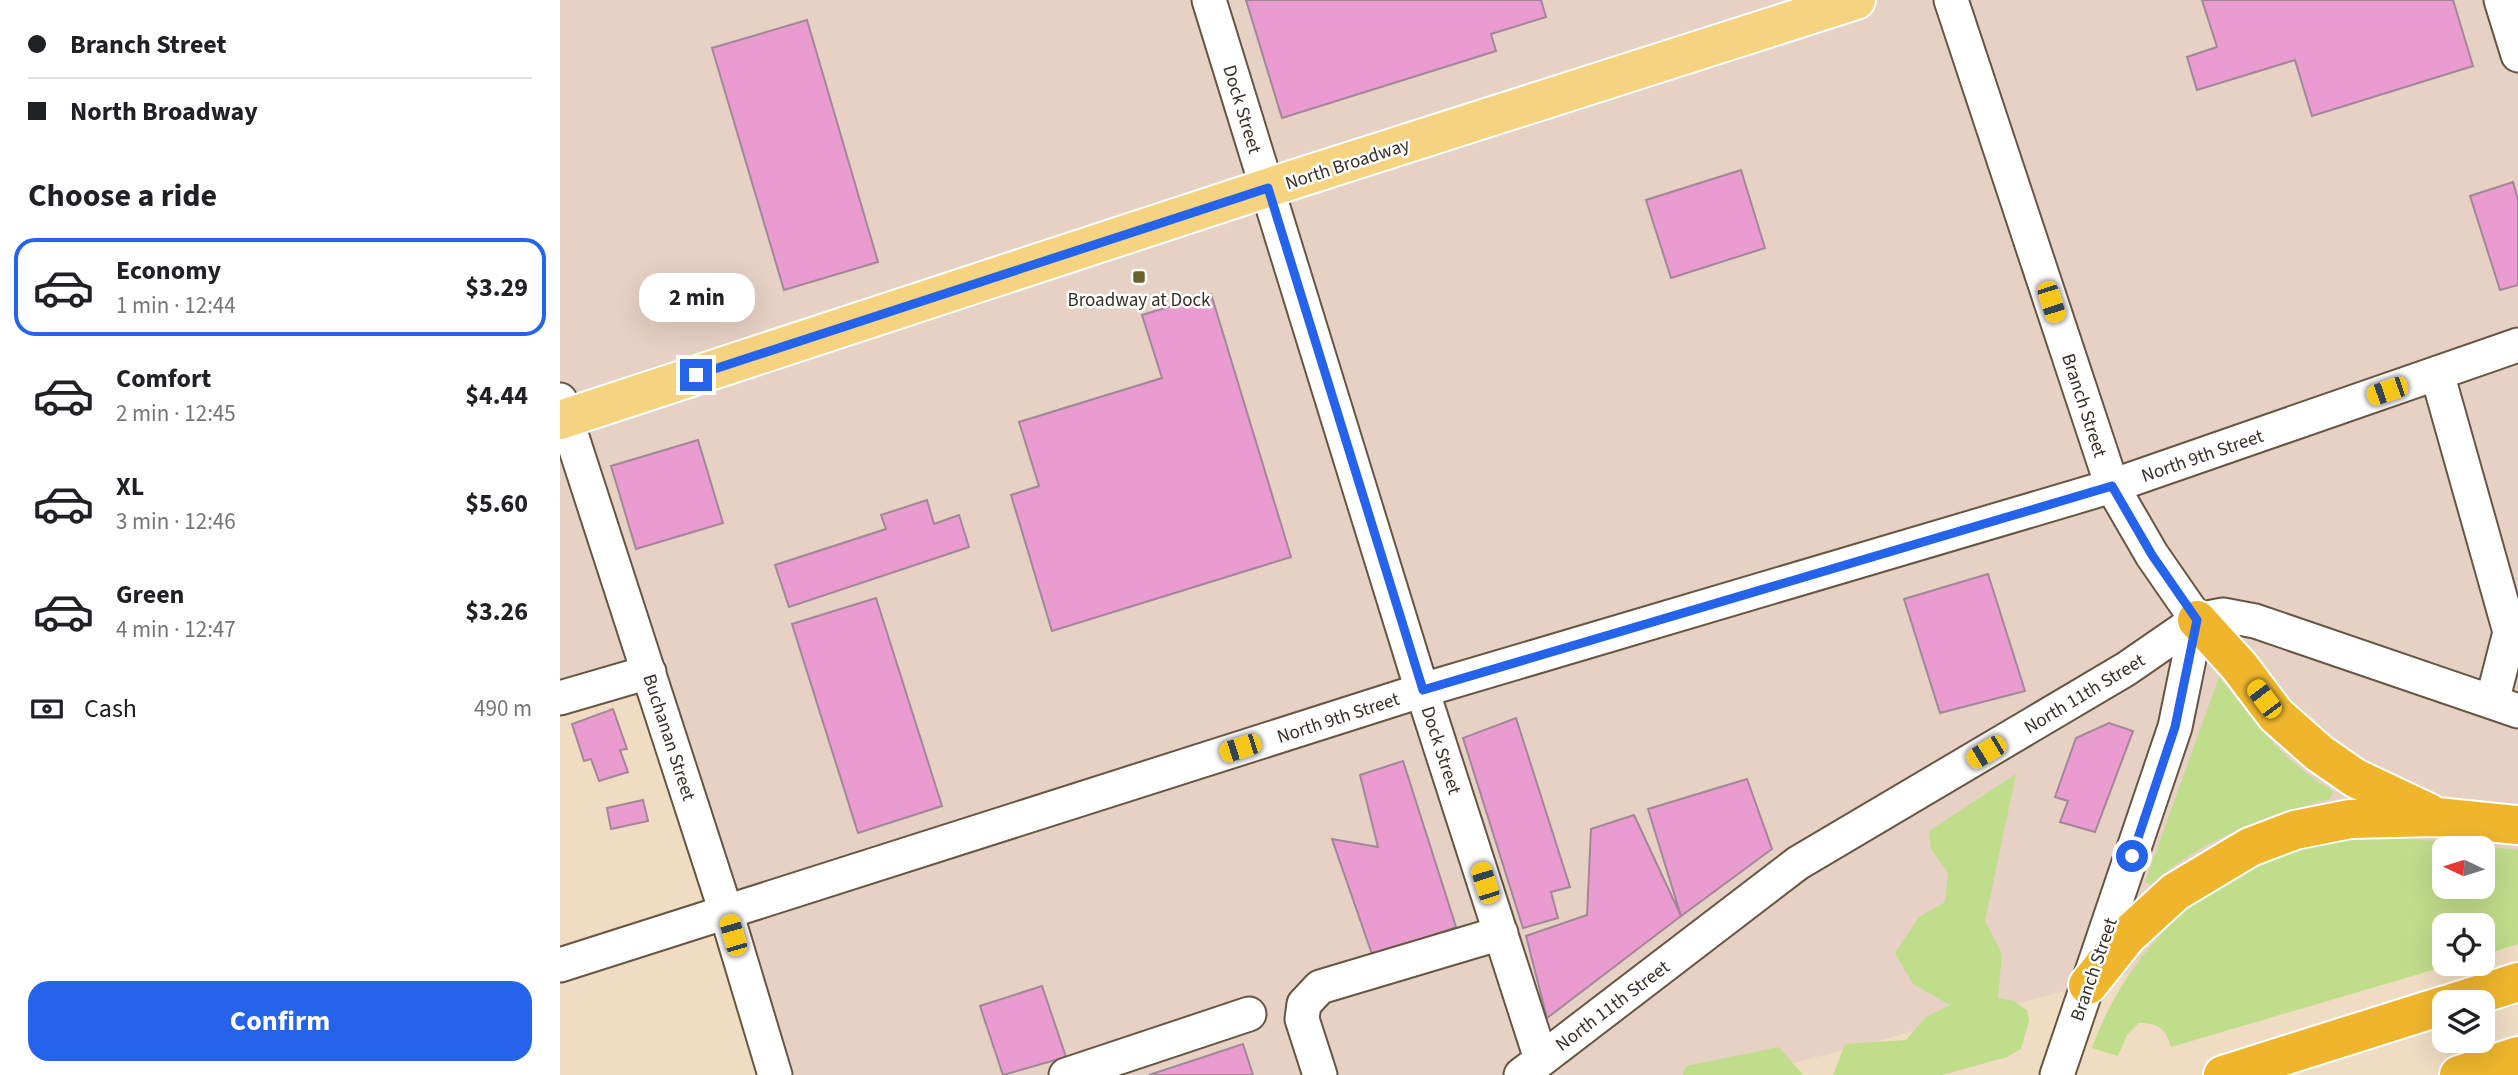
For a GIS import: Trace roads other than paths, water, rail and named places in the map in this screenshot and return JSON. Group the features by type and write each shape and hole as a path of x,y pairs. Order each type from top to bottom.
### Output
{"highway":[{"path":"2197,620 2239,666 2276,715 2319,753 2355,778 2437,817"},
{"path":"2088,985 2127,936 2175,892 2250,847 2295,830 2350,819 2437,817 2518,825"},
{"path":"2493,990 2518,982"},
{"path":"2223,1075 2432,1009"},
{"path":"2459,1075 2518,1056"}],"main road":[{"name":"North Broadway","path":"562,413 1856,0"}],"street":[{"name":"Dock Street","path":"1209,0 1500,933 1531,1067"},
{"name":"Branch Street","path":"1951,0 2112,486 2152,555 2197,620 2175,727 2057,1075"},
{"path":"2501,0 2518,54"},
{"name":"North 9th Street","path":"560,965 1423,690 2112,486 2518,345"},
{"path":"2437,373 2510,632 2505,706"},
{"name":"Buchanan Street","path":"562,413 649,672 775,1075"},
{"name":"North 11th Street","path":"1531,1067 1798,863 2126,669 2197,620 2223,615 2255,621 2505,706"},
{"path":"560,698 649,672"},
{"path":"1320,1075 1302,1019 1308,996 1320,987 1500,933"},
{"path":"1066,1075 1249,1014"}],"place":[{"name":"Broadway at Dock","path":"1139,277"}]}
